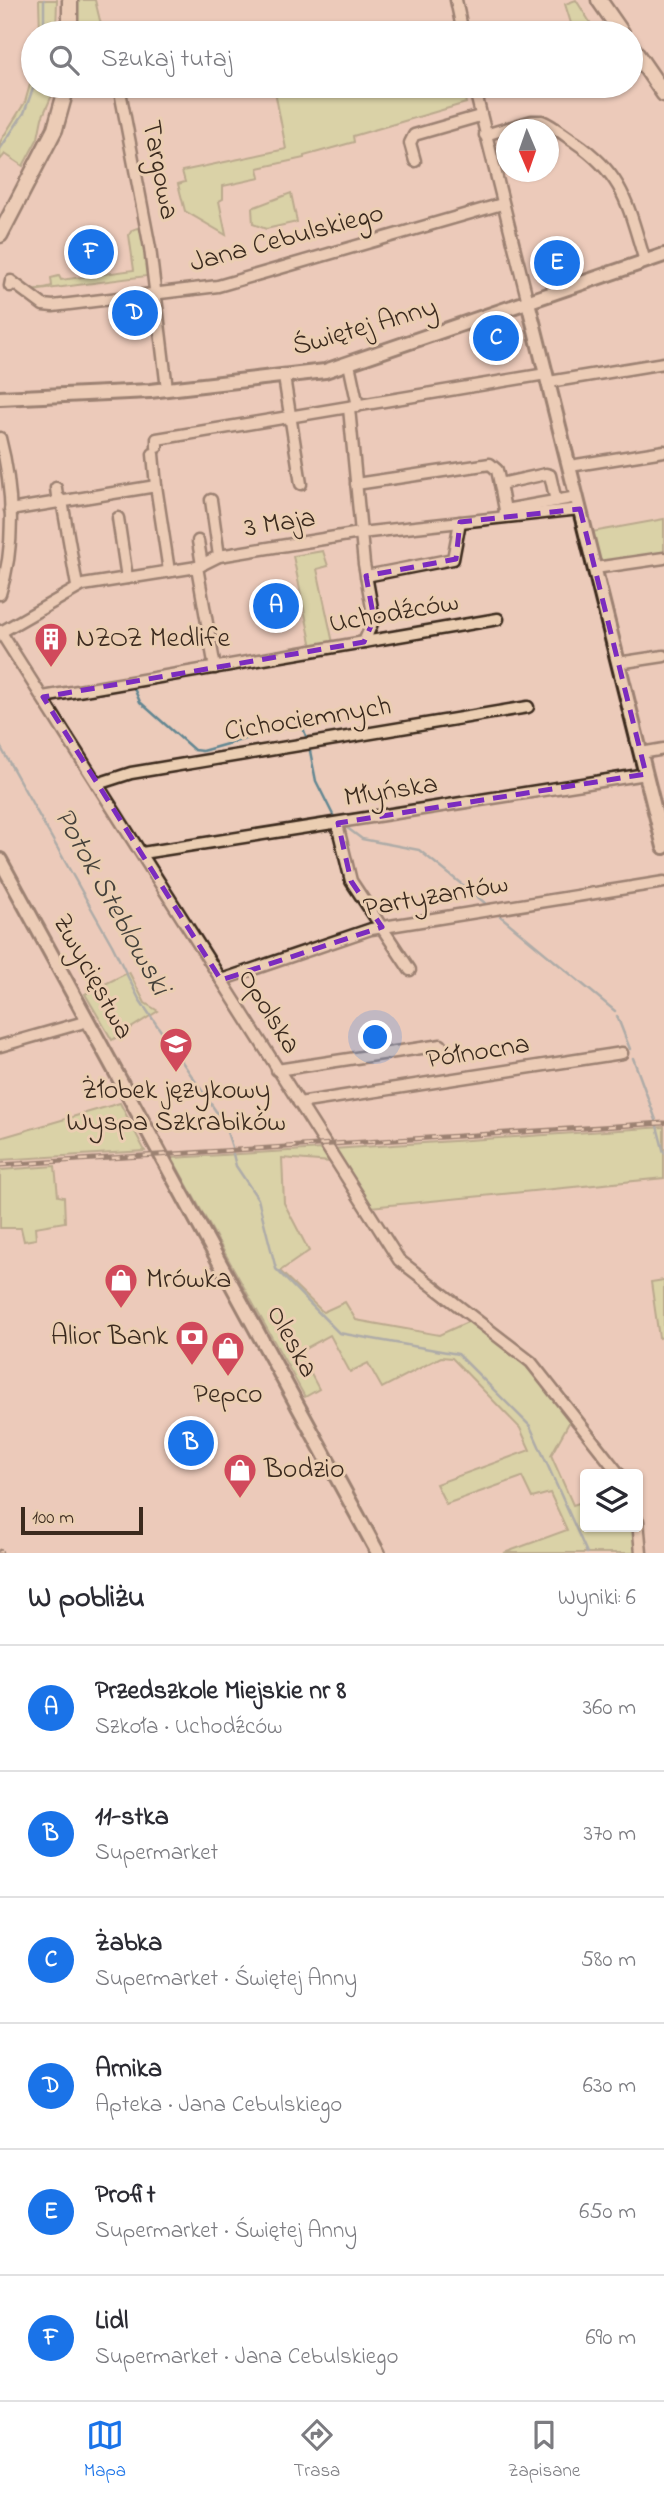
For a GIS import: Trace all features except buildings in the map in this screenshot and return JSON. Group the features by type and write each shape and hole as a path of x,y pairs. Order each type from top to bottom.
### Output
{"main road":[{"path":"70,21 71,0"},
{"path":"599,0 614,21"},
{"path":"643,63 664,94"},
{"path":"0,235 55,129 64,98"}],"street":[{"path":"456,0 460,21"},
{"name":"Targowa","path":"121,98 148,233 167,389"},
{"path":"476,98 664,847"},
{"path":"415,161 410,143 414,135 480,116"},
{"path":"485,135 542,121 595,156 612,174 623,193 645,261"},
{"name":"Jana Cebulskiego","path":"10,286 11,281 43,304 53,306 230,283 502,204"},
{"name":"Świętej Anny","path":"0,398 167,389 284,377 349,364 664,255"},
{"path":"169,571 156,486 157,439 547,378 664,363"},
{"path":"349,364 354,407 360,533 374,619 365,642"},
{"path":"284,377 301,484"},
{"name":"Świętej Anny","path":"0,389 26,396"},
{"path":"0,438 8,474 10,510 8,564 0,594"},
{"path":"570,466 664,451"},
{"path":"356,484 490,464 497,470 504,514 556,501 579,503"},
{"path":"500,484 548,474 556,501"},
{"path":"10,510 156,486"},
{"path":"56,488 62,501 77,586"},
{"path":"211,500 219,556"},
{"name":"3 Maja","path":"1,632 77,586 199,566 219,556 360,533 460,522 579,503"},
{"path":"118,518 127,578"},
{"path":"366,576 453,559 460,522"},
{"path":"198,541 199,566 215,668"},
{"path":"595,568 664,558"},
{"name":"Uchodźców","path":"43,697 498,619"},
{"name":"Opolska","path":"1,632 402,1263 531,1363 615,1469"},
{"path":"618,663 664,656"},
{"name":"Cichociemnych","path":"97,784 131,773 528,707"},
{"path":"640,753 664,749"},
{"name":"Młyńska","path":"142,853 646,775"},
{"path":"337,824 351,881 411,970"},
{"name":"Zwycięstwa","path":"0,860 162,1155"},
{"name":"Partyzantów","path":"221,980 382,928 664,882"},
{"path":"0,1046 88,1021"},
{"path":"277,1070 441,1045"},
{"name":"Północna","path":"299,1104 622,1054"},
{"name":"Oleska","path":"162,1155 378,1553"},
{"path":"639,1532 641,1553"}],"highlighted area":[{"path":"580,509 646,774 338,823 351,881 382,927 221,980 43,697 364,642 374,619 366,576 456,559 460,522"}],"green space":[{"path":"39,0 57,0 56,21 40,21"},
{"path":"76,0 95,0 100,21 77,21"},
{"path":"576,0 589,21 570,21 565,4"},
{"path":"26,98 51,98 42,118 38,138 23,166 5,154 0,160 0,142"},
{"path":"276,98 465,98 466,103 353,136 354,142 304,158 258,168 260,178 223,186 223,199 219,201 226,235 185,211 178,184 185,182 182,171 286,149"},
{"path":"291,193 297,222 266,229 253,224 252,208"},
{"path":"140,227 145,235 147,276 32,291 52,286 51,278 59,276 61,280 134,270 129,235 132,230"},
{"path":"664,519 664,555 600,565 592,532"},
{"path":"323,551 328,566 317,569 333,643 312,647 293,556"},
{"path":"129,972 145,1003 158,1011 112,1040 85,994"},
{"path":"120,1103 145,1151 0,1160 0,1138"},
{"path":"664,1127 664,1178 370,1207 333,1149"},
{"path":"323,1149 332,1162 282,1158 284,1203 309,1251 280,1271 323,1312 345,1302 356,1320 439,1335 472,1320 526,1366 571,1419 551,1455 573,1505 580,1503 580,1532 636,1532 638,1553 504,1553 567,1530 550,1493 532,1498 522,1477 446,1504 436,1484 530,1450 520,1428 452,1358 441,1357 382,1388 368,1363 350,1372 330,1335 299,1352 319,1389 305,1397 172,1158"},
{"path":"55,1166 58,1196 64,1197 65,1222 35,1227 36,1239 24,1241 21,1228 0,1228 0,1170"},
{"path":"664,1280 664,1337 659,1338 651,1282"}],"waterway":[{"name":"Potok Steblowski","path":"44,0 44,21"},
{"name":"Potok Steblowski","path":"0,149 24,113 30,98"},
{"path":"133,686 140,702 194,750 202,751 295,725 303,728 306,736"},
{"name":"Potok Steblowski","path":"0,746 112,945 139,999 224,1123 232,1147"},
{"path":"310,751 316,781 334,817"},
{"path":"346,827 362,839 419,850 485,903"},
{"path":"499,915 615,1011"},
{"path":"617,1016 630,1049"},
{"path":"633,1058 656,1120"},
{"path":"657,1126 664,1153"},
{"name":"Potok Steblowski","path":"233,1154 236,1166 258,1199 276,1269 339,1333 458,1354 530,1426 587,1553"}],"railway":[{"path":"0,1165 664,1123"}],"place":[{"name":"Lidl","path":"91,252"},
{"name":"Profit","path":"557,263"},
{"name":"Arnika","path":"135,313"},
{"name":"Żabka","path":"496,338"},
{"name":"Przedszkole Miejskie nr 8","path":"276,606"},
{"name":"NZOZ Medlife","path":"51,669"},
{"name":"Żłobek językowy Wyspa Szkrabików","path":"176,1074"},
{"name":"Mrówka","path":"121,1310"},
{"name":"Alior Bank","path":"192,1367"},
{"name":"Pepco","path":"228,1378"},
{"name":"11-stka","path":"191,1443"},
{"name":"Bodzio","path":"240,1500"}]}
